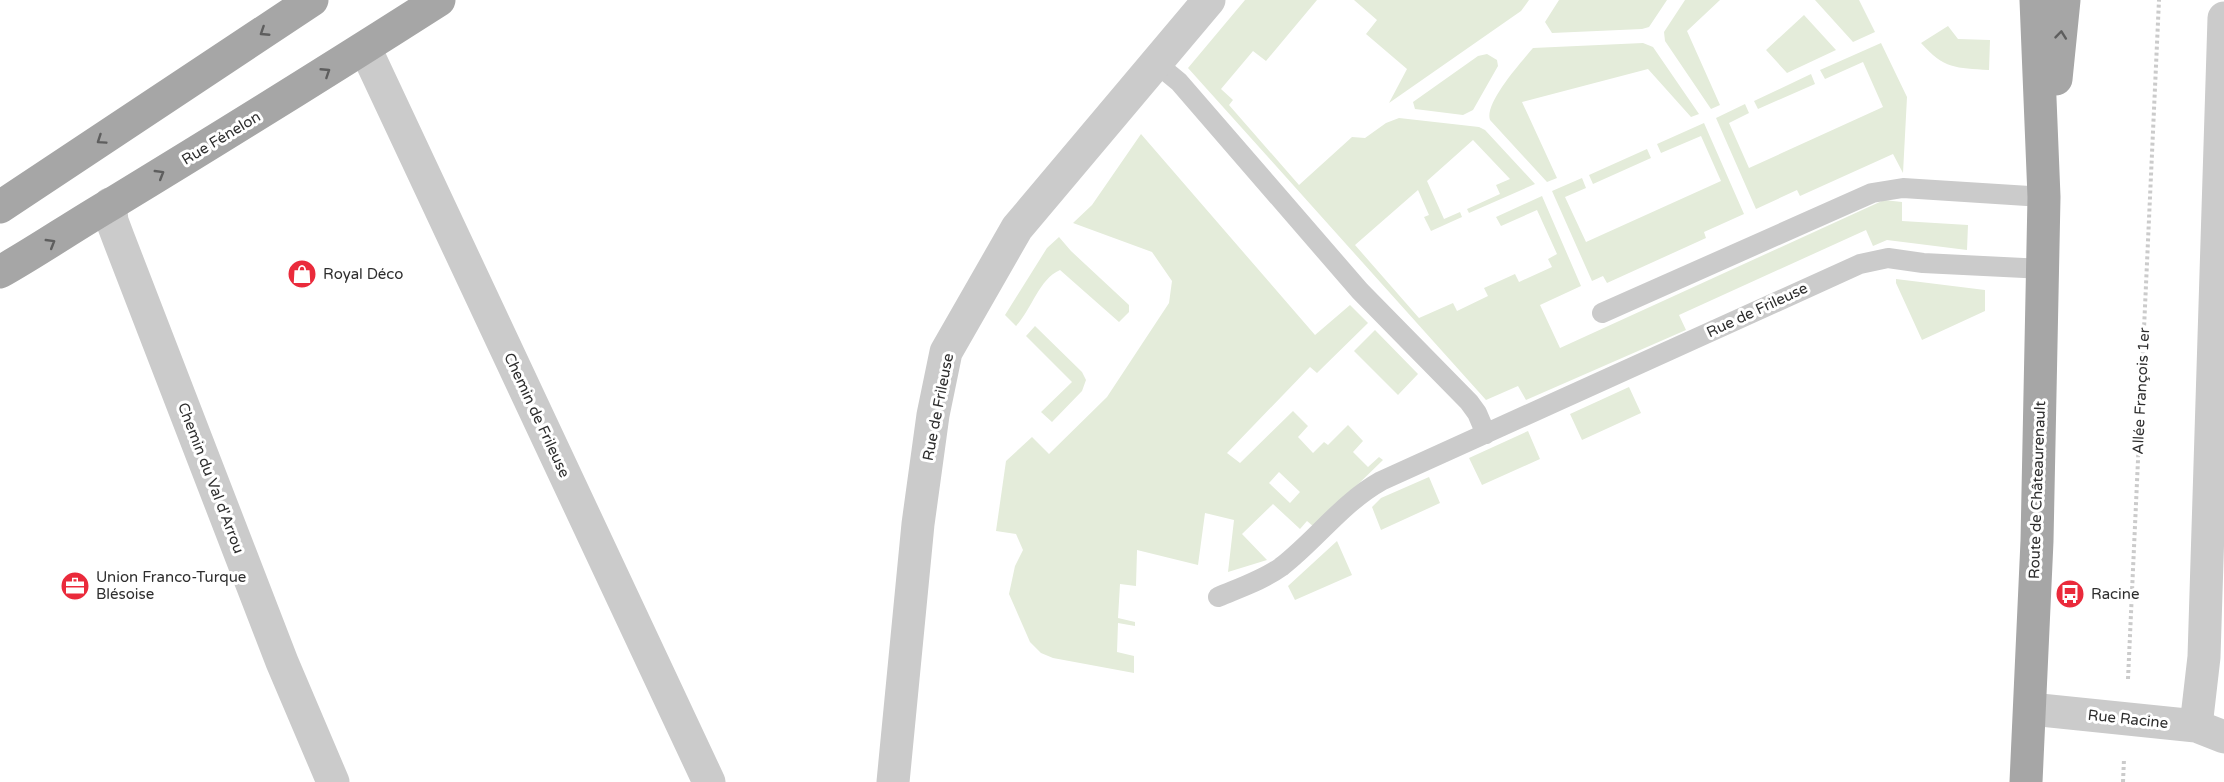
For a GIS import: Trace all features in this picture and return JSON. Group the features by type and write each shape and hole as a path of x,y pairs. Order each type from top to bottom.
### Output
{"main road":[{"path":"0,207 312,0"},
{"name":"Rue Fénelon","path":"0,272 260,115 439,0"},
{"name":"Route de Châteaurenault","path":"2026,782 2037,542 2044,197 2036,0"},
{"name":"Route de Châteaurenault","path":"2044,197 2064,0"}],"street":[{"name":"Rue de Frileuse","path":"893,782 918,524 933,415 946,352 1017,228 1209,0"},
{"path":"2210,731 2204,657 2224,18"},
{"name":"Chemin de Frileuse","path":"365,48 709,782"},
{"name":"Chemin du Val d'Arrou","path":"110,204 112,221 282,662 333,782"},
{"name":"Rue Racine","path":"2030,709 2126,718 2210,731"}],"lane":[{"path":"1155,63 1179,82 1360,291 1469,402 1477,413 1486,434"},
{"path":"1602,314 1872,193 1903,188 2044,197"},
{"name":"Rue de Frileuse","path":"1218,597 1267,576 1282,566 1370,488 1849,268 1872,260 1888,258 1923,263 2043,269"}],"path":[{"name":"Allée François 1er","path":"2123,782 2159,0"}],"green space":[{"path":"1245,0 1317,0 1266,61 1253,51 1221,89 1233,100 1229,105 1299,185 1352,137 1365,138 1386,123 1399,118 1479,127 1485,130 1535,184 1469,213 1467,209 1500,194 1496,185 1510,179 1473,140 1427,181 1444,219 1460,212 1462,217 1431,231 1424,217 1429,215 1418,190 1355,245 1419,318 1453,303 1457,311 1488,296 1484,288 1515,274 1519,282 1552,267 1548,259 1557,254 1537,210 1501,226 1496,217 1542,196 1581,286 1540,305 1560,348 1884,200 1902,202 1902,221 1968,225 1967,250 1887,240 1873,246 1866,230 1679,315 1686,330 1526,400 1518,386 1486,400 1188,68"},
{"path":"1354,0 1529,0 1521,11 1389,103 1407,69 1366,34 1377,20"},
{"path":"1559,0 1667,0 1649,27 1552,33 1545,22"},
{"path":"1685,0 1720,0 1687,31 1720,105 1711,109 1665,41 1664,32"},
{"path":"1815,0 1859,0 1875,32 1853,42"},
{"path":"1804,15 1836,50 1787,73 1766,50"},
{"path":"1948,26 1958,39 1990,40 1989,70 1951,66 1929,52 1921,43"},
{"path":"1643,43 1653,47 1699,114 1691,117 1648,69 1522,102 1557,178 1547,182 1490,120 1490,113 1498,93 1533,48"},
{"path":"1881,43 1907,97 1903,173 1893,154 1800,196 1797,190 1756,209 1716,118 1745,104 1749,113 1729,123 1749,168 1883,107 1863,62 1825,79 1820,70"},
{"path":"1487,54 1497,60 1498,66 1473,110 1463,115 1415,109 1413,102 1478,56"},
{"path":"1811,74 1815,84 1758,109 1754,101"},
{"path":"1704,123 1744,214 1704,232 1706,238 1607,283 1603,276 1592,281 1552,191 1582,178 1586,188 1565,197 1586,242 1721,181 1701,136 1661,153 1657,144"},
{"path":"1141,134 1315,335 1350,305 1368,323 1317,373 1310,367 1227,453 1240,463 1293,411 1308,426 1298,437 1313,453 1324,442 1328,445 1348,425 1363,441 1353,452 1368,467 1379,457 1383,460 1314,527 1307,521 1300,529 1273,504 1242,534 1267,560 1228,572 1234,520 1205,513 1198,565 1137,550 1136,586 1120,584 1118,618 1135,622 1135,626 1118,623 1117,652 1134,656 1134,673 1053,658 1041,653 1030,642 1009,594 1015,566 1023,550 1016,534 996,531 1006,461 1032,437 1049,454 1107,397 1169,303 1172,281 1152,252 1073,223 1092,205","holes":["1279,472 1300,492 1290,503 1269,483"]},
{"path":"1647,149 1651,158 1593,184 1589,175"},
{"path":"1059,237 1129,305 1129,312 1119,322 1060,270 1041,287 1016,326 1005,315 1047,248"},
{"path":"1896,279 1985,290 1985,311 1922,340"},
{"path":"1035,326 1082,372 1086,380 1082,391 1052,422 1041,412 1072,382 1026,336"},
{"path":"1375,330 1418,374 1398,395 1354,351"},
{"path":"1629,387 1641,413 1582,440 1570,414"},
{"path":"1528,431 1540,459 1482,485 1469,458"},
{"path":"1429,477 1440,503 1381,530 1372,507 1381,498"},
{"path":"1337,541 1352,575 1295,600 1288,586"}],"place":[{"name":"Royal Déco","path":"302,274"},
{"name":"Union Franco-Turque Blésoise","path":"75,586"},
{"name":"Racine","path":"2070,594"}]}
